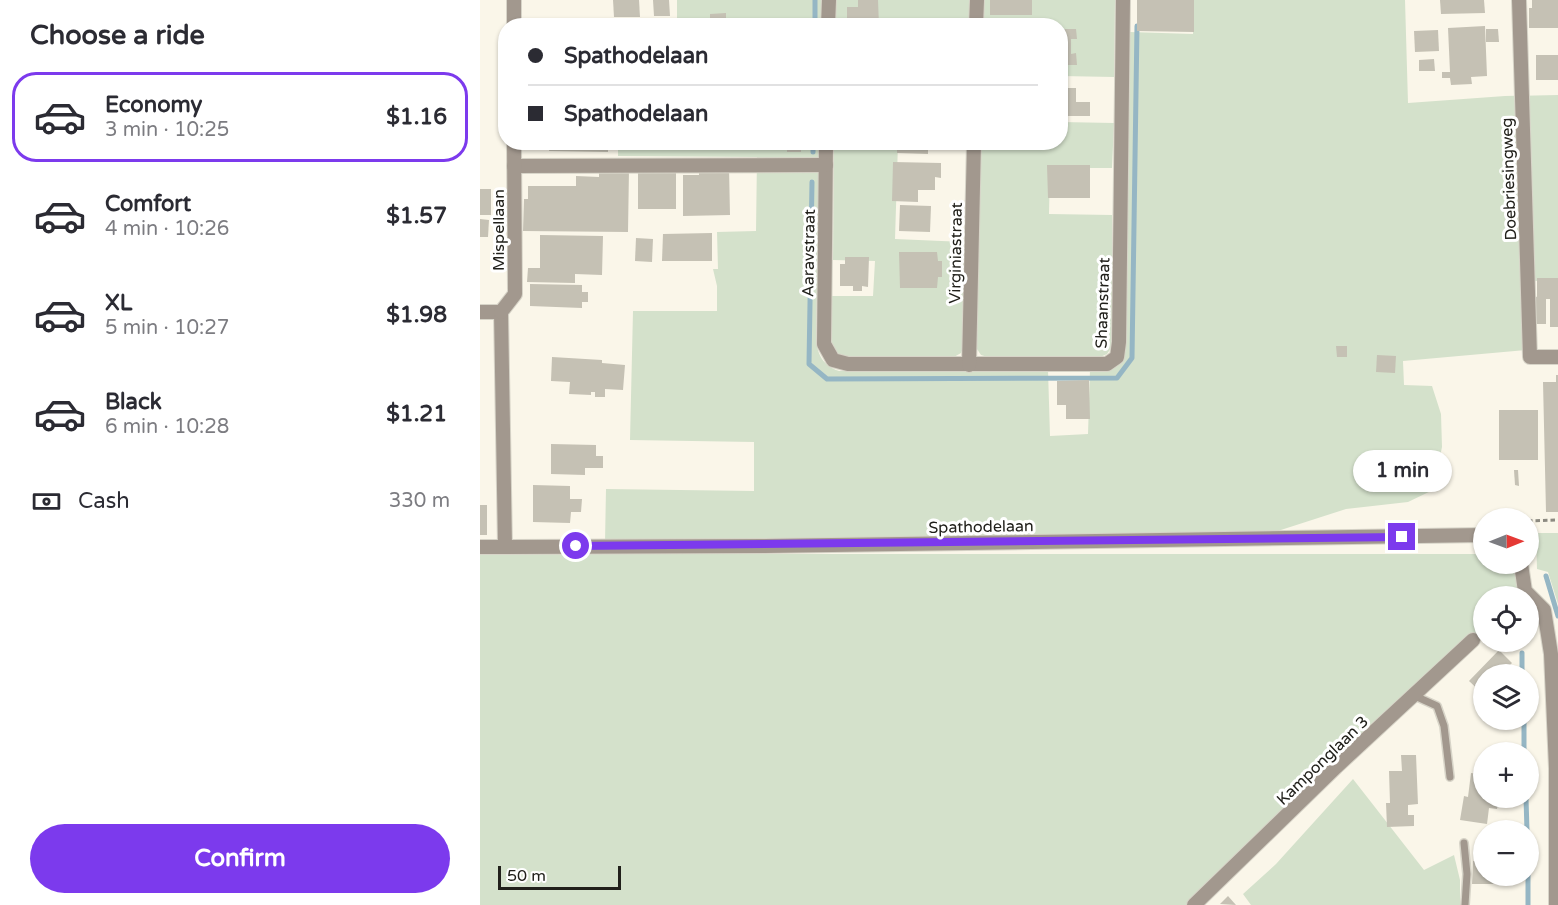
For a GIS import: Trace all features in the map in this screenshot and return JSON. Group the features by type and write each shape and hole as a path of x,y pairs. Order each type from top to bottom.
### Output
{"street":[{"path":"514,0 514,18"},
{"path":"828,18 829,0"},
{"path":"976,0 976,18"},
{"name":"Shaanstraat","path":"833,360 849,364 1107,364 1117,357 1123,0"},
{"name":"Doebriesingweg","path":"1519,0 1530,357 1558,357"},
{"name":"Mispellaan","path":"501,312 514,294 514,150"},
{"name":"Aaravstraat","path":"826,150 824,344 833,360"},
{"name":"Virginiastraat","path":"969,364 974,150"},
{"path":"514,166 826,165"},
{"path":"480,312 501,312 505,547"},
{"name":"Spathodelaan","path":"480,547 753,546 1473,535"},
{"path":"1522,574 1525,591 1544,610 1551,654 1556,768 1556,905"},
{"name":"Kamponglaan 3","path":"1194,905 1336,767 1473,640"}],"lane":[{"path":"1415,696 1437,706 1444,726 1450,777"},
{"path":"1464,843 1467,874 1465,905"}],"path":[{"path":"1539,521 1558,520"}],"green space":[{"path":"677,0 822,0 822,18 677,18"},
{"path":"836,0 970,0 970,18 836,18"},
{"path":"984,0 1115,0 1114,77 1068,76 1068,18 983,18"},
{"path":"1194,0 1405,0 1408,103 1505,96 1558,95 1558,280 1534,281 1536,349 1403,361 1404,385 1432,386 1441,414 1442,447 1433,490 1408,502 1346,509 1259,537 605,542 606,489 754,491 754,442 630,440 633,311 717,311 717,286 713,269 718,269 717,232 756,231 757,157 618,156 618,150 820,150 816,338 819,354 825,363 839,371 1048,370 1050,436 1088,434 1090,370 1103,370 1116,365 1126,350 1130,32 1193,34"},
{"path":"1068,122 1114,123 1112,168 1050,168 1049,214 1112,215 1113,345 1107,354 1098,358 991,358 981,355 975,346 980,150 1068,150"},
{"path":"834,150 898,150 895,239 965,242 964,346 961,353 954,357 841,356 833,351 831,296 873,296 875,261 833,260"},
{"path":"1539,533 1558,533 1558,604 1548,572 1539,570"},
{"path":"480,554 1473,554 1473,574 1515,574 1519,586 1473,586 1473,641 1448,660 1191,905 480,905"},
{"path":"1353,779 1424,870 1454,855 1460,880 1460,905 1251,905 1243,894 1276,864"}],"building":[{"path":"613,0 639,0 640,17 614,17"},
{"path":"653,0 669,0 670,16 654,16"},
{"path":"858,0 878,0 879,18 847,18 847,7 858,7"},
{"path":"990,0 1032,0 1032,15 990,15"},
{"path":"1137,0 1194,0 1194,32 1137,31"},
{"path":"1440,0 1484,0 1485,13 1441,14"},
{"path":"1532,0 1558,0 1558,28 1529,28 1529,8 1532,8"},
{"path":"726,13 726,18 710,18 710,14"},
{"path":"1485,26 1487,76 1471,77 1472,84 1451,85 1450,78 1442,78 1442,72 1450,72 1448,28"},
{"path":"1068,29 1076,29 1077,39 1071,39 1071,54 1076,53 1077,65 1068,65"},
{"path":"1486,29 1498,29 1499,42 1486,42"},
{"path":"1438,30 1439,51 1415,52 1414,31"},
{"path":"1536,55 1558,55 1558,80 1536,80"},
{"path":"1434,59 1435,71 1419,71 1419,60"},
{"path":"1068,88 1076,88 1076,102 1090,102 1090,116 1068,116"},
{"path":"608,150 608,152 549,151"},
{"path":"787,150 801,150 801,152 787,152"},
{"path":"897,150 928,150 928,154 897,153"},
{"path":"893,162 941,163 941,178 935,177 935,190 918,190 918,202 892,201"},
{"path":"1047,165 1090,165 1090,198 1048,198"},
{"path":"638,166 676,166 676,209 638,209"},
{"path":"699,167 729,167 730,215 683,216 683,175 699,175"},
{"path":"599,168 629,169 628,232 523,231 524,199 528,199 528,186 576,186 576,176 599,177"},
{"path":"480,189 491,189 491,215 480,215"},
{"path":"900,205 931,206 930,232 899,231"},
{"path":"480,219 489,220 488,237 480,237"},
{"path":"712,233 712,261 662,261 663,234"},
{"path":"540,235 603,236 602,275 575,274 575,283 527,282 528,268 540,268"},
{"path":"636,238 653,239 652,262 635,261"},
{"path":"899,252 937,252 938,261 942,261 942,277 938,277 937,288 900,288"},
{"path":"845,257 869,257 868,287 862,286 862,291 853,291 853,286 840,286 840,264 845,264"},
{"path":"1537,278 1558,278 1558,327 1550,327 1550,299 1546,299 1546,324 1534,324 1534,296 1537,297"},
{"path":"530,284 582,285 582,292 588,292 588,302 582,302 582,308 530,306"},
{"path":"1336,346 1347,346 1347,357 1337,357"},
{"path":"1377,355 1396,356 1395,373 1376,372"},
{"path":"552,357 602,360 602,363 625,365 623,390 605,389 605,397 595,397 595,392 591,392 591,395 569,394 570,382 551,381"},
{"path":"1556,375 1558,375 1558,512 1546,512 1543,382 1556,382"},
{"path":"1089,380 1090,419 1066,419 1066,405 1057,405 1057,381"},
{"path":"1499,410 1538,410 1538,460 1499,460"},
{"path":"551,444 596,445 596,456 603,456 603,468 585,468 585,475 551,474"},
{"path":"1514,470 1518,470 1519,486 1515,485"},
{"path":"533,485 570,486 570,499 582,499 581,512 571,512 570,523 533,522"},
{"path":"480,505 487,505 487,535 480,535"},
{"path":"1497,652 1501,652 1512,663 1511,664 1485,664"},
{"path":"1401,755 1416,755 1418,804 1408,805 1408,815 1414,815 1414,826 1387,827 1386,803 1390,803 1389,771 1402,771"},
{"path":"1471,773 1473,773 1473,808 1489,808 1488,820 1473,820 1473,822 1460,820 1464,796 1468,797"},
{"path":"1228,896 1236,905 1220,904"}],"waterway":[{"path":"815,0 815,18"},
{"path":"812,182 809,364 827,379 1117,378 1132,358 1137,26"},
{"path":"1546,576 1558,616"},
{"path":"1522,653 1522,664"},
{"path":"1524,730 1524,742"},
{"path":"1526,808 1527,820"},
{"path":"1528,886 1528,905"}],"route":[{"path":"576,546 765,546 1402,537"}]}
